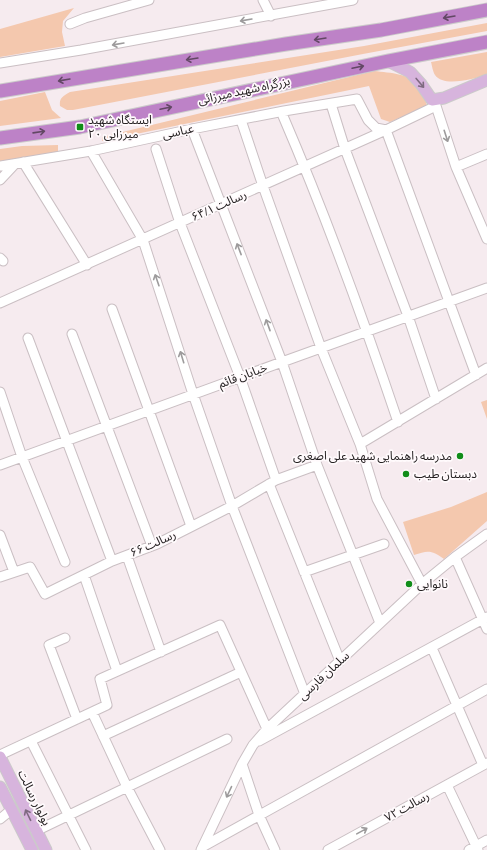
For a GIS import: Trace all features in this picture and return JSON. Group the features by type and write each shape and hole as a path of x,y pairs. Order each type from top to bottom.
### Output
{"highway":[{"path":"0,91 381,30 487,10"},
{"name":"بزرگراه شهید میرزائی","path":"0,138 80,127 388,61 487,42"},
{"path":"0,88 19,88"}],"main road":[{"path":"388,61 410,72 421,84 434,103 487,80"},
{"name":"بولوار رسالت","path":"0,756 46,850"},
{"path":"0,786 32,850"}],"street":[{"path":"70,24 85,18 149,0"},
{"path":"263,0 271,16"},
{"path":"0,63 81,50 353,0"},
{"name":"عباسی","path":"0,166 91,151 192,129 357,99 368,120 376,128 386,130"},
{"path":"434,103 456,166 483,218 487,239"},
{"name":"رسالت ۶۴/۱","path":"0,303 345,149 386,130 434,103"},
{"path":"331,104 345,149 408,316 436,399"},
{"path":"283,116 337,251 367,331 398,422"},
{"path":"241,120 321,348 360,444 377,499 422,584"},
{"path":"192,129 282,362 317,465 380,623"},
{"path":"386,130 476,375"},
{"path":"156,149 180,223 240,377 273,482 304,572 340,660"},
{"path":"91,151 143,240 193,394 232,506 305,694"},
{"path":"456,166 487,154"},
{"path":"0,180 19,163 87,264"},
{"name":"خیابان قائم","path":"0,465 487,288"},
{"path":"112,309 192,526"},
{"path":"72,334 108,426 152,546"},
{"path":"28,338 112,561"},
{"path":"360,444 487,368"},
{"path":"0,392 22,457 65,562"},
{"name":"رسالت ۶۶","path":"0,577 30,567 45,594 112,561 152,546 232,506 273,482 317,465"},
{"name":"سلمان فارسی","path":"203,848 252,745 267,729 422,584 455,557 487,534"},
{"path":"0,535 14,572"},
{"path":"304,572 384,544"},
{"path":"127,556 162,652"},
{"path":"455,557 485,618 487,629"},
{"path":"84,576 117,671"},
{"path":"252,745 485,618"},
{"path":"0,756 107,705 100,679 220,625 267,729"},
{"path":"65,638 49,645 77,719"},
{"path":"432,648 457,706 485,764"},
{"path":"103,736 241,672"},
{"path":"203,848 259,815 487,689"},
{"path":"92,712 127,787 160,850"},
{"path":"36,830 227,739"},
{"path":"31,741 86,850"},
{"path":"242,764 259,815 275,850"},
{"name":"رسالت ۷۲","path":"328,850 485,764"},
{"path":"447,785 474,849 487,840"},
{"path":"0,818 11,810"}],"shaded area":[{"path":"74,8 63,21 62,32 65,46 0,57 0,29"},
{"path":"487,23 487,31 73,110 67,110 60,106 60,101 62,98 70,92 364,46"},
{"path":"487,52 487,75 468,80 452,82 439,79 435,75 431,62"},
{"path":"374,71 387,72 411,79 417,83 422,90 427,106 390,122 381,119 369,86 102,141 102,137"},
{"path":"45,92 52,110 61,118 0,126 0,101"},
{"path":"58,145 58,153 0,162 0,149 22,146"},
{"path":"487,400 487,419 481,402"},
{"path":"487,492 487,521 444,559 433,552 423,552 414,555 403,522 451,507"}],"place":[{"name":"ایستگاه شهید میرزایی ۲۰","path":"80,127"},
{"name":"مدرسه راهنمایی شهید علی اصغری","path":"460,456"},
{"name":"دبستان طیب","path":"406,474"},
{"name":"نانوایی","path":"409,584"}]}
